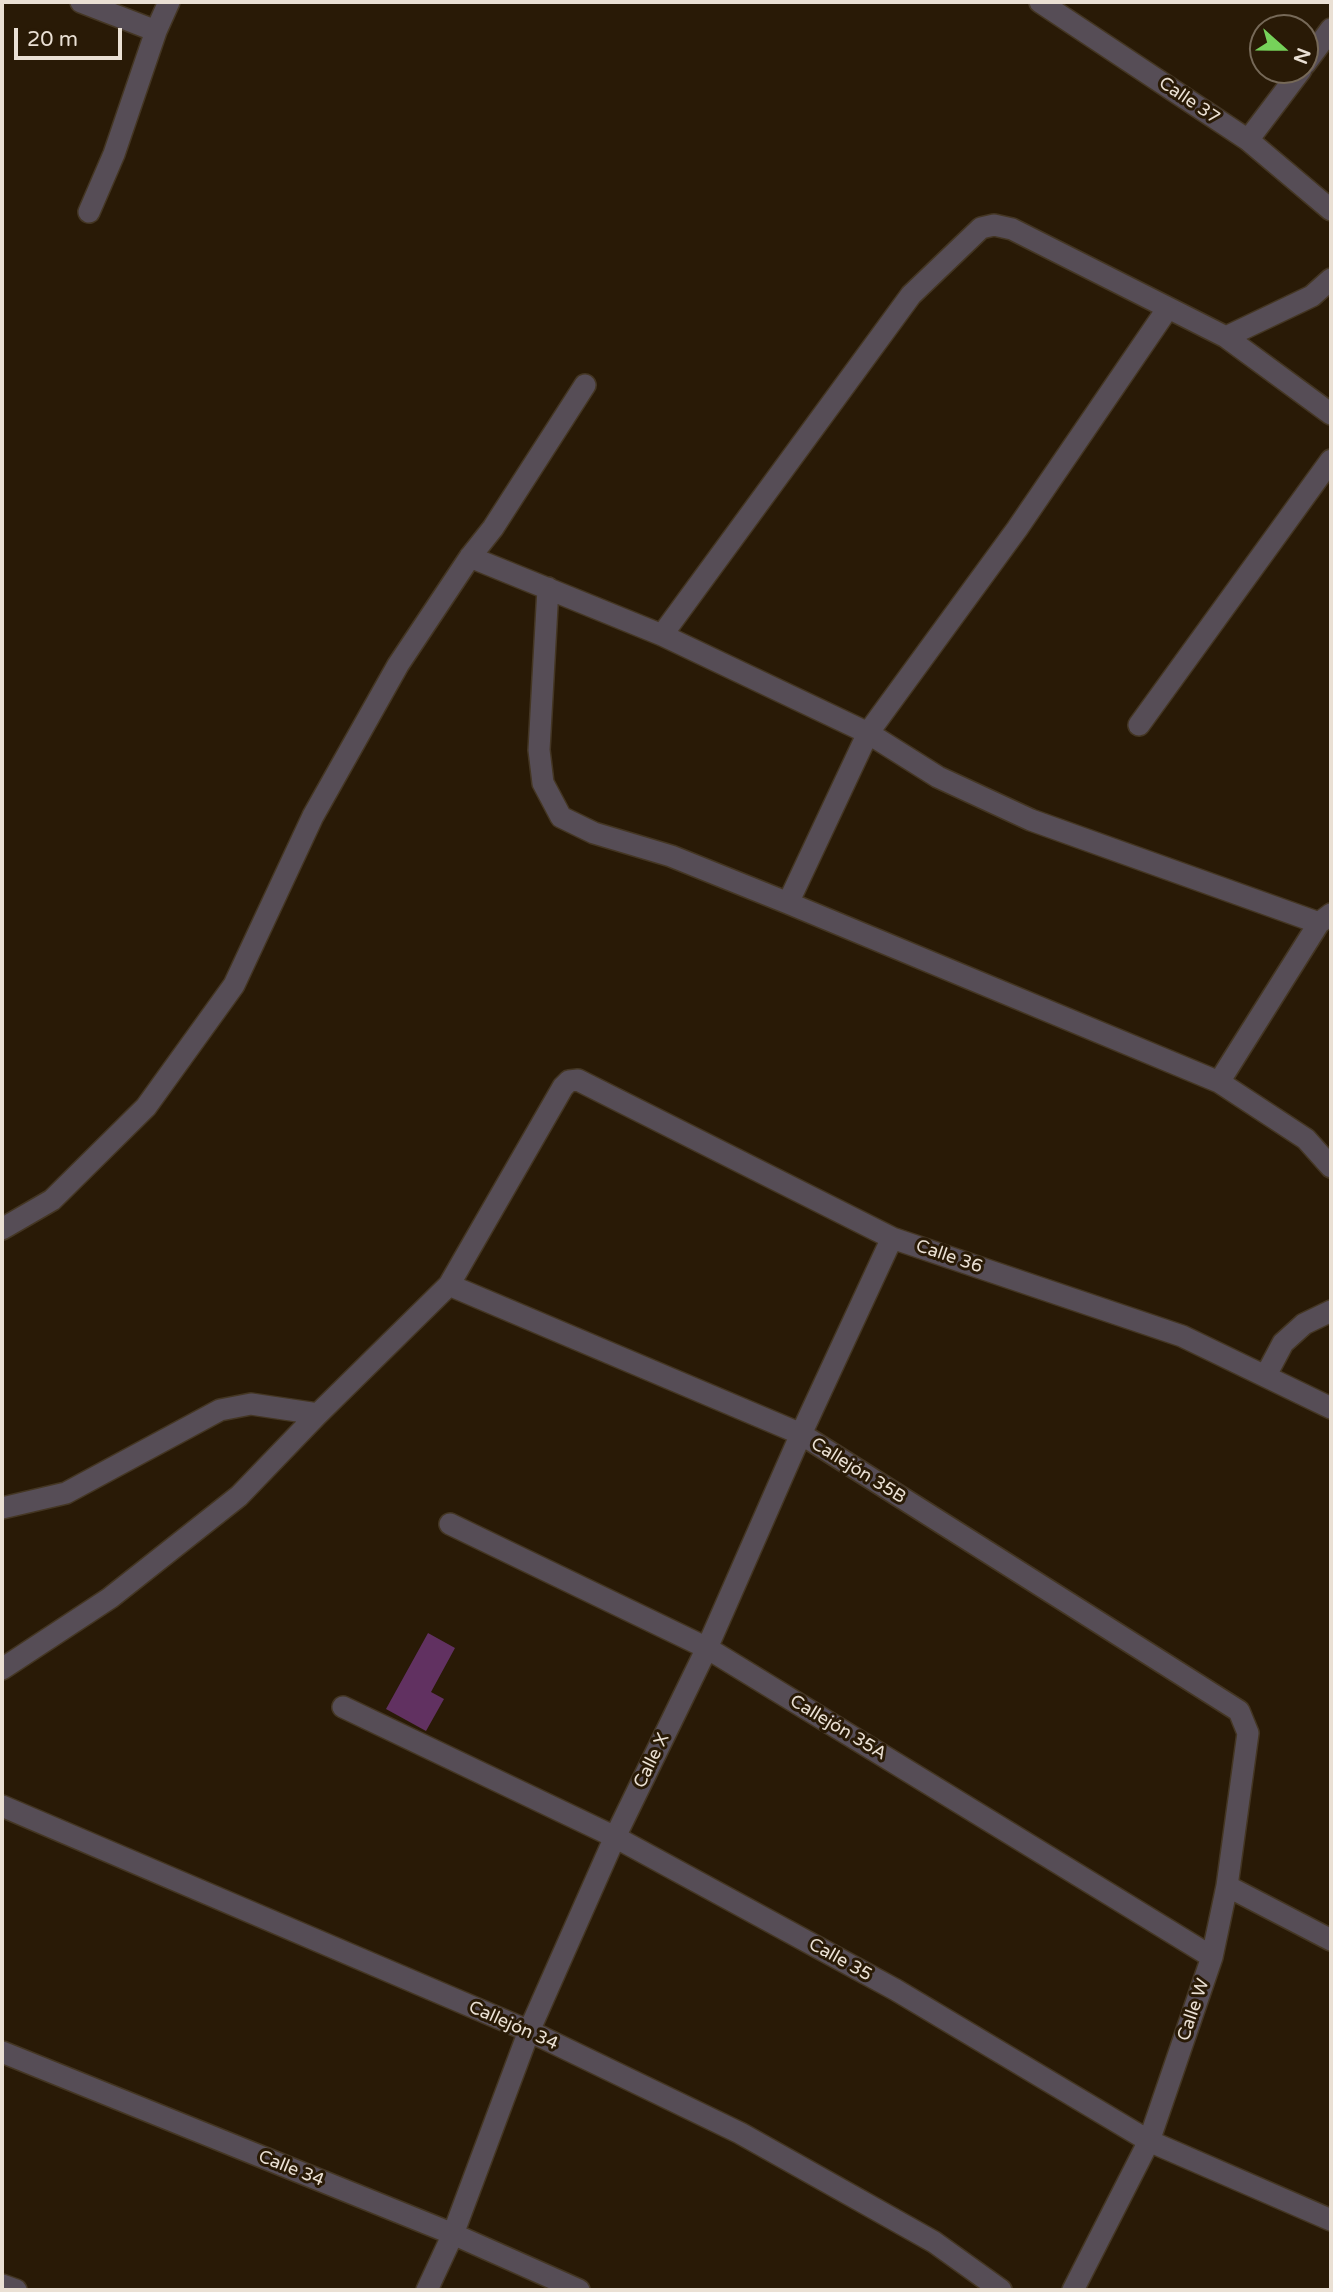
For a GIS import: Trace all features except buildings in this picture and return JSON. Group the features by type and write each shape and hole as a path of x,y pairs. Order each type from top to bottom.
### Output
{"street":[{"path":"81,2 156,31"},
{"path":"89,212 114,154 156,31 169,2"},
{"name":"Calle 37","path":"1040,2 1248,140 1331,210"},
{"path":"1319,45 1331,29"},
{"path":"1248,140 1290,84"},
{"path":"662,635 911,295 981,228 994,225 1012,229 1226,337 1331,414"},
{"path":"1226,337 1312,296 1331,279"},
{"path":"788,903 868,733 1017,529 1168,308"},
{"path":"2,1229 52,1200 146,1107 234,985 313,816 397,665 470,557 493,528 585,386"},
{"path":"1139,725 1331,460"},
{"path":"470,557 662,635 868,733 938,777 1031,820 1325,918 1219,1082"},
{"path":"548,588 538,750 543,783 561,817 594,833 671,856 788,903 1219,1082 1306,1139 1331,1167"},
{"name":"Calle 36","path":"449,1285 563,1087 578,1080 892,1238 1182,1336 1331,1408"},
{"name":"Calle X","path":"427,2290 453,2234 529,2031 615,1837 707,1648 801,1434 892,1238"},
{"path":"2,1669 110,1598 239,1496 449,1285"},
{"name":"Callejón 35B","path":"449,1285 801,1434 1239,1711"},
{"path":"1266,1375 1283,1343 1304,1324 1331,1311"},
{"path":"2,1507 66,1493 220,1410 251,1404 318,1414"},
{"name":"Callejón 35A","path":"450,1524 707,1648 1212,1957"},
{"name":"Calle 35","path":"343,1707 615,1837 896,1990 1149,2141 1331,2220"},
{"name":"Calle W","path":"1073,2290 1149,2141 1212,1957 1227,1886 1248,1733 1239,1711"},
{"name":"Callejón 34","path":"2,1806 529,2031 740,2133 934,2242 1001,2290"},
{"path":"1227,1886 1331,1940"},
{"name":"Calle 34","path":"2,2052 453,2234 579,2290"},
{"path":"2,2285 16,2290"}]}
